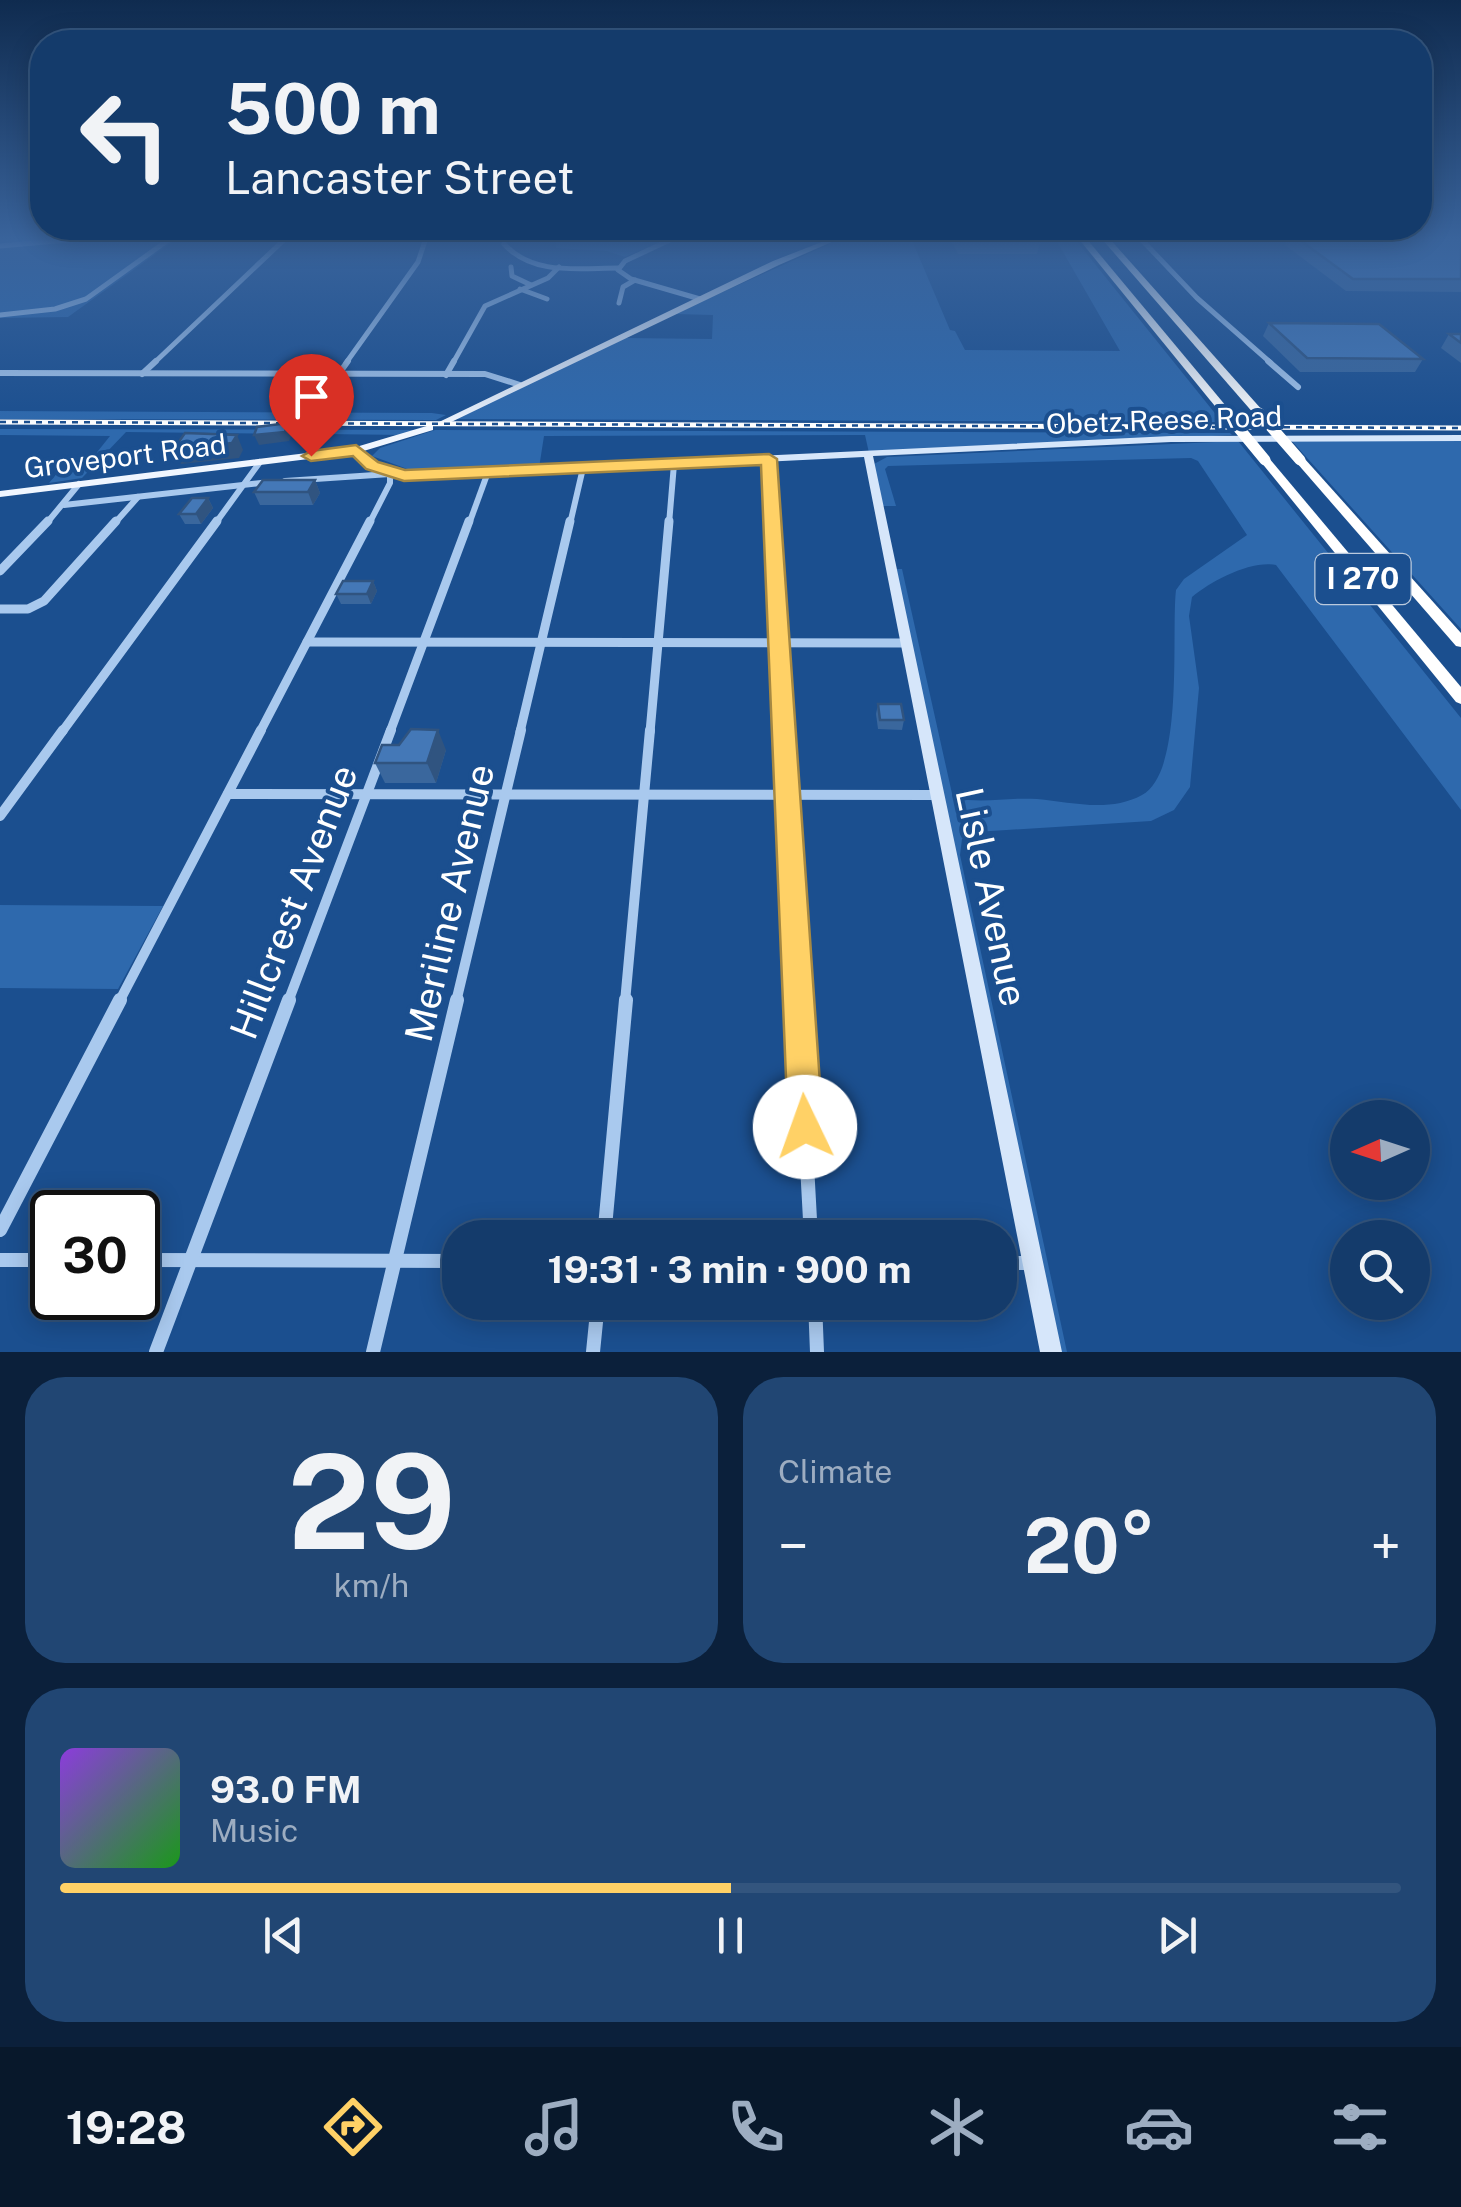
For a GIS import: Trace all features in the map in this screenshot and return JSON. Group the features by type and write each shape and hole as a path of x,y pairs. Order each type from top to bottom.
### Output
{"highway":[{"name":"I 270","path":"1134,301 1461,698"},
{"name":"I 270","path":"1160,301 1461,642"}],"main road":[{"path":"442,423 696,301"},
{"name":"Groveport Road","path":"0,494 356,450 430,428"}],"street":[{"path":"0,315 41,311 78,301"},
{"path":"142,374 219,301"},
{"path":"338,374 390,301"},
{"path":"446,374 480,311 492,301"},
{"path":"1201,301 1298,387"},
{"path":"0,373 494,375 520,386"},
{"name":"Obetz Reese Road","path":"390,474 1201,438 1461,438"},
{"path":"356,450 366,462 390,474"},
{"name":"Lisle Avenue","path":"868,455 1051,1352"},
{"path":"769,459 810,1220"},
{"path":"0,816 260,462"},
{"path":"606,1220 674,464"},
{"name":"Meriline Avenue","path":"373,1352 582,468"},
{"name":"Hillcrest Avenue","path":"156,1352 488,472"},
{"path":"64,505 244,484 390,474"},
{"path":"0,1230 308,642 390,483 390,474"},
{"path":"0,570 64,505 79,484"},
{"path":"0,608 28,609 44,601 138,497"},
{"path":"308,642 907,643"},
{"path":"228,794 937,795"},
{"path":"0,1260 30,1260"},
{"path":"160,1260 442,1261"},
{"path":"1017,1262 1033,1262"},
{"path":"593,1352 596,1320"},
{"path":"816,1320 818,1352"}],"shaded area":[{"path":"0,301 90,301 68,317 0,318"},
{"path":"703,301 938,301 950,330 955,331 965,350 1120,351 1091,301 1125,301 1222,422 456,419 625,338 712,339 713,315 674,314"},
{"path":"0,411 446,415 436,420 0,419"},
{"path":"0,429 416,430 407,435 126,432 82,478 49,483 69,459 94,456 110,436 0,435"},
{"path":"435,430 1232,435 869,453 865,435 544,436 539,468 413,471 372,456 380,448"},
{"path":"1291,440 1461,440 1461,629 1308,459"},
{"path":"1238,441 1461,718 1461,810 1276,565 1266,564 1232,573 1192,597 1189,616 1199,688 1190,787 1174,810 1151,821 975,832 962,839 960,855 1067,1352 1058,1352 895,569 902,569 953,798 1116,804 1142,795 1156,781 1165,759 1173,700 1176,590 1184,579 1247,535 1198,461 1191,458 888,466 885,469 896,506 881,506 874,464 887,457"},
{"path":"0,905 163,906 118,989 0,988"}],"building":[{"path":"1269,323 1379,324 1423,359 1307,358"},
{"path":"288,423 285,432 254,435 257,427"},
{"path":"185,433 237,435 232,443 173,450"},
{"path":"263,480 315,480 308,492 254,492"},
{"path":"192,498 208,498 196,514 179,514"},
{"path":"343,581 373,581 367,594 336,594"},
{"path":"878,704 901,704 904,720 880,720"},
{"path":"411,729 438,730 427,763 375,763 382,745 399,745"}],"railway":[{"path":"0,422 1461,428"}],"route":[{"path":"311,456 356,450 372,465 404,476 769,459 805,1127"}]}
